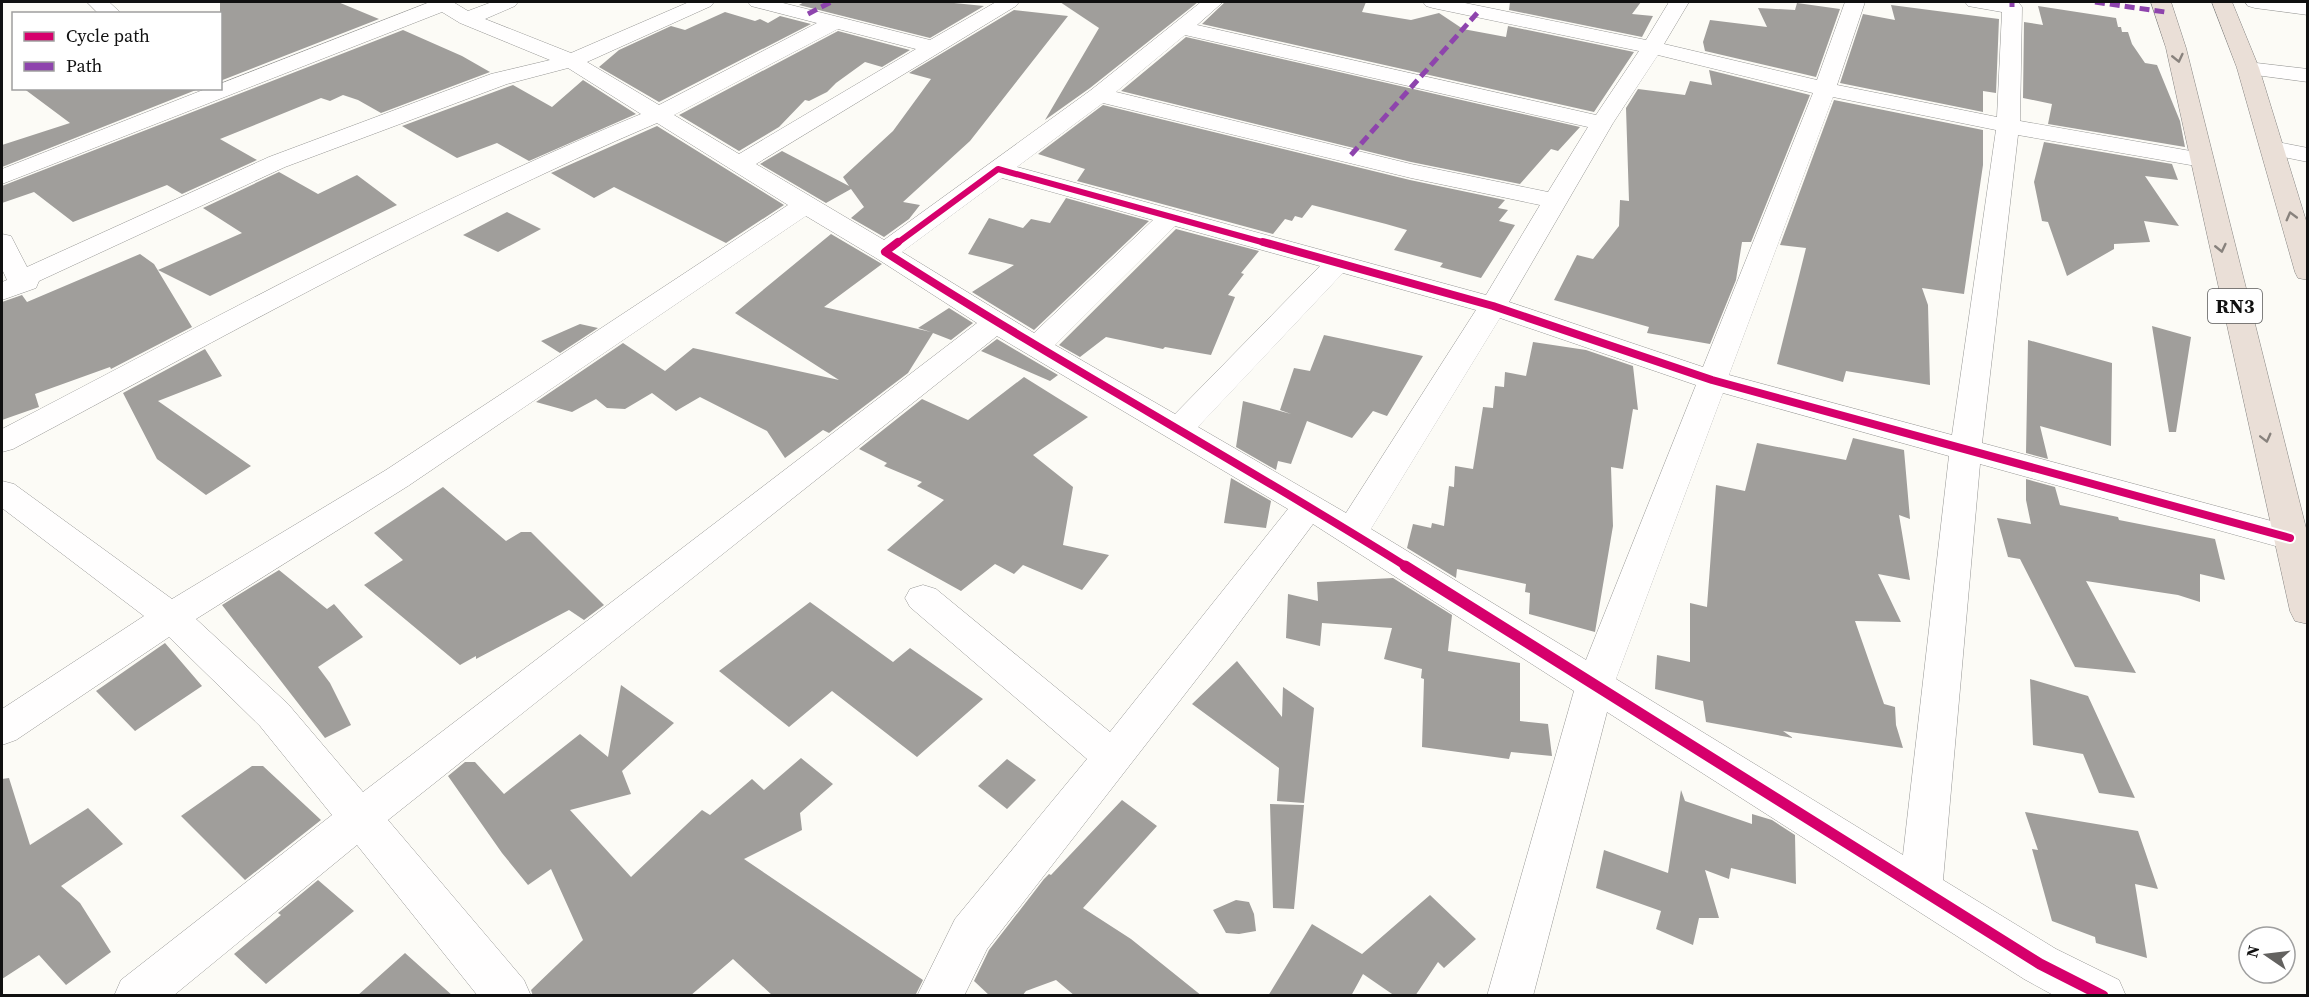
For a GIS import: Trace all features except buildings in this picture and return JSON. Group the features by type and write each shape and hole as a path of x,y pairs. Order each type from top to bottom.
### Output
{"highway":[{"name":"RN3","path":"2162,2 2176,48 2307,610"},
{"path":"2222,2 2248,68 2305,259"}],"street":[{"path":"97,2 110,12"},
{"path":"467,19 508,2"},
{"path":"2,242 11,286 277,162 499,79 571,61 704,2"},
{"path":"758,2 932,47"},
{"path":"739,164 1009,2"},
{"path":"885,252 1099,95 1213,2"},
{"path":"1433,2 1652,47 1825,89 2008,126 2202,160"},
{"path":"1351,533 1493,306 1602,123 1679,2"},
{"path":"1510,996 1595,684 1825,89 1855,2"},
{"path":"1920,888 1966,448 2008,126 2012,8 1975,2"},
{"path":"2255,2 2307,9"},
{"path":"222,86 442,3 467,19 571,61 885,252 996,323 1309,506 2040,964 2103,996"},
{"path":"2,442 386,240 562,155 657,115 837,21"},
{"path":"1182,28 1602,123"},
{"path":"2248,68 2307,76"},
{"path":"2,177 209,91"},
{"path":"1099,95 1411,171 1555,201"},
{"path":"2272,148 2307,154"},
{"path":"998,169 1493,306 1712,380 2290,538"},
{"path":"2,729 171,617 396,478 805,205"},
{"path":"1037,347 1170,217"},
{"path":"1177,430 1337,264"},
{"path":"136,996 361,817 996,323"},
{"path":"2,492 171,617 273,715 361,817 508,996"},
{"path":"940,996 971,934 1200,648 1309,506"},
{"path":"923,598 1112,757"}],"marked path":[{"path":"808,14 831,2"},
{"path":"2012,2 2012,7"},
{"path":"2095,2 2165,12"},
{"path":"1351,155 1479,11"}],"cycle path":[{"path":"2103,996 2040,964 1309,506 996,323 885,252 998,169 1493,306 1712,380 2290,538"}]}
